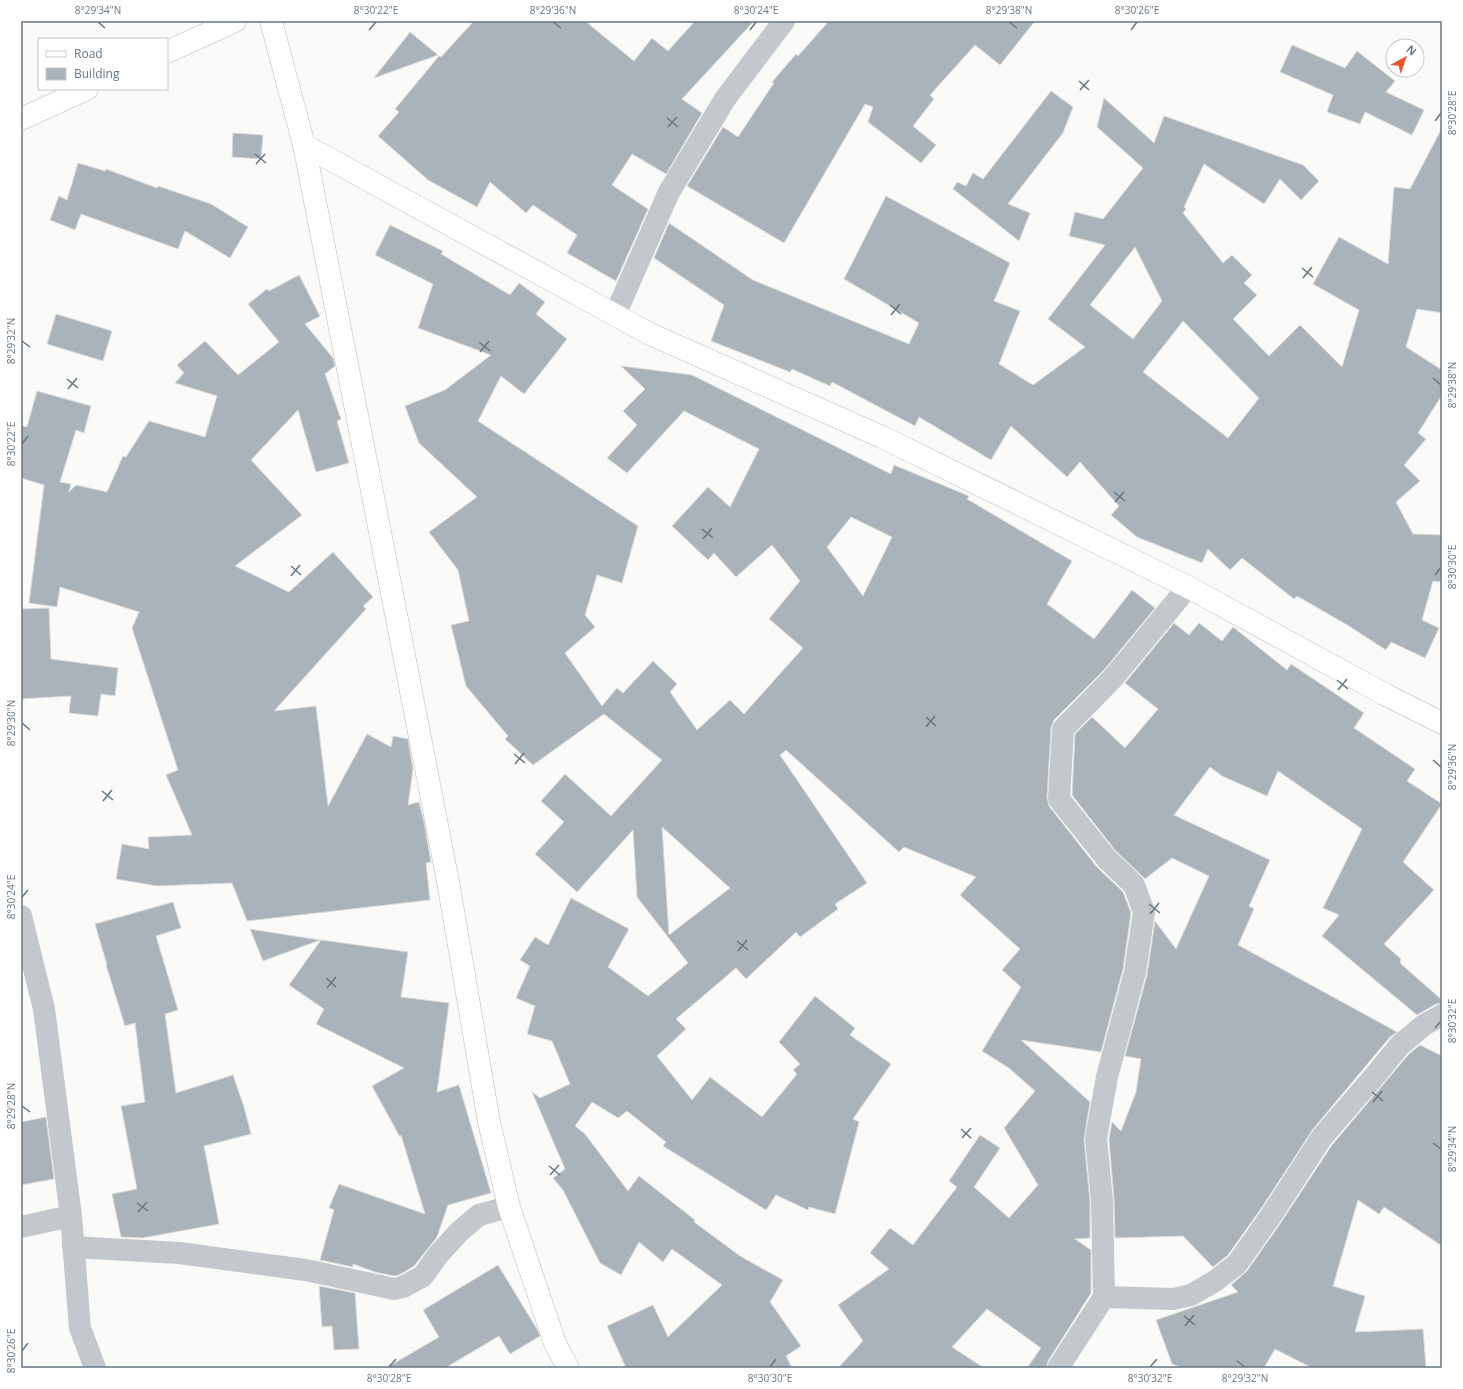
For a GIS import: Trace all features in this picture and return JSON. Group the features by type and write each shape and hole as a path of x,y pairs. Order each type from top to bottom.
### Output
{"main road":[{"path":"168,52 235,21"},
{"path":"271,21 304,145 449,887 489,1122 509,1207 555,1343 568,1368"},
{"path":"21,119 85,90"},
{"path":"304,145 650,334 882,437 1188,587 1386,695 1442,723"}],"street":[{"path":"615,315 669,192 725,98 784,21"},
{"path":"1058,1368 1104,1297 1102,1201 1096,1138 1107,1077 1135,972 1144,912 1134,885 1106,858 1060,799 1063,729 1113,678 1188,587"},
{"path":"21,916 44,1009 71,1216 80,1328 95,1368"},
{"path":"1104,1297 1173,1299 1191,1295 1215,1281 1237,1264 1272,1214 1322,1137 1400,1045 1424,1025 1442,1015"},
{"path":"73,1247 179,1253 306,1270 394,1289 402,1287 422,1276 438,1255 459,1232 479,1214 509,1207"},
{"path":"21,1227 71,1216"}],"building":[{"path":"474,21 585,21 634,61 652,38 668,51 695,21 754,21 682,99 702,113 666,174 632,154 612,185 648,209 616,281 567,253 577,235 533,205 526,213 490,182 477,207 428,180 378,136 399,112 395,109 439,56 441,57"},
{"path":"829,21 1035,21 1000,65 975,45 930,95 934,99 913,126 936,145 921,163 868,122 873,107 865,104 784,243 687,186 723,127 738,137 774,83 772,82 796,54 798,56"},
{"path":"410,32 438,55 374,78"},
{"path":"1292,45 1345,68 1357,51 1385,73 1385,78 1391,78 1395,81 1386,92 1424,110 1412,135 1365,112 1360,124 1327,112 1333,95 1280,72"},
{"path":"1051,91 1073,107 1063,133 1008,204 1030,213 1019,241 953,189 957,182 966,186 973,173 983,179"},
{"path":"1104,98 1154,143 1164,116 1303,165 1319,181 1301,200 1280,179 1264,204 1204,164 1184,207 1186,209 1183,213 1223,263 1232,255 1252,275 1244,283 1257,295 1233,319 1269,356 1300,325 1342,367 1359,310 1313,284 1339,237 1388,264 1394,187 1410,189 1442,128 1442,313 1417,309 1406,347 1442,370 1442,395 1418,433 1426,439 1404,465 1420,481 1396,502 1413,534 1442,535 1442,582 1433,581 1422,620 1439,628 1425,658 1391,642 1386,650 1349,626 1297,596 1294,599 1242,558 1230,570 1208,549 1202,563 1137,537 1111,515 1119,506 1080,462 1067,477 1011,426 991,460 919,417 915,426 832,382 830,386 792,369 790,372 711,341 724,305 654,258 669,223 753,280 909,344 919,323 844,279 886,196 1010,263 994,301 1020,311 999,364 1033,385 1085,347 1048,319 1105,245 1069,236 1075,212 1103,219 1143,168 1097,127","holes":["1135,247 1162,301 1133,339 1090,305","1183,321 1259,398 1228,438 1143,372"]},
{"path":"233,133 263,135 261,159 232,157"},
{"path":"78,163 105,171 106,169 157,188 158,186 211,204 248,227 230,258 185,231 178,249 81,214 75,230 50,220 59,196 67,200"},
{"path":"390,225 443,251 441,254 510,295 519,283 545,302 536,314 567,339 524,394 501,376 478,421 638,526 622,583 597,575 585,615 595,627 565,653 602,706 617,688 623,693 653,661 677,684 670,692 697,730 730,700 744,714 803,648 769,619 800,581 772,545 736,577 714,553 708,560 672,526 708,487 730,507 759,449 684,411 627,473 607,458 637,425 623,411 645,389 621,366 692,375 891,474 894,465 969,496 967,499 1072,561 1047,604 1094,639 1132,590 1155,608 1104,670 1054,720 1051,728 1047,798 1049,806 1096,866 1123,892 1131,913 1123,969 1101,1052 1021,1040 1090,1102 1084,1139 1090,1202 1090,1238 1075,1239 1091,1250 1091,1293 1048,1361 1046,1368 1027,1368 1041,1348 987,1309 952,1347 984,1368 838,1368 863,1341 838,1305 889,1269 870,1253 890,1228 913,1245 957,1187 949,1181 980,1135 1000,1148 974,1187 1009,1218 1038,1185 1004,1128 1035,1091 1009,1068 982,1051 1021,987 1002,970 1020,949 960,895 976,877 904,847 899,852 786,750 780,755 867,883 835,904 838,909 800,937 796,932 746,979 736,968 676,1019 686,1029 657,1056 692,1100 710,1077 762,1117 797,1074 793,1070 800,1064 779,1042 815,996 855,1028 850,1035 891,1064 853,1119 859,1122 835,1214 809,1207 808,1210 776,1195 766,1210 663,1146 666,1142 627,1111 618,1118 592,1102 575,1126 585,1134 628,1191 639,1176 695,1220 694,1222 740,1256 783,1280 770,1302 801,1346 786,1356 792,1368 626,1368 607,1326 653,1305 668,1337 722,1285 672,1249 663,1262 639,1242 621,1275 600,1263 563,1190 553,1178 565,1169 532,1092 540,1098 570,1084 552,1041 527,1034 535,1006 516,998 530,966 520,960 535,937 548,945 571,898 629,929 608,967 648,996 688,963 637,897 633,830 577,892 535,854 564,822 541,801 565,774 611,816 662,760 604,714 533,765 505,739 508,736 466,686 451,625 469,621 458,570 429,532 477,497 419,443 405,406 445,390 491,355 418,328 433,284 375,255","holes":["851,517 892,537 863,596 827,547","662,827 730,888 669,935"]},
{"path":"299,275 320,316 305,324 333,358 335,366 325,374 341,419 337,421 349,463 316,472 298,410 251,460 302,515 235,566 289,592 333,552 373,597 363,606 366,609 274,711 316,706 328,806 367,734 391,747 393,736 408,739 413,769 408,805 419,802 424,822 431,862 426,863 430,900 247,921 232,883 157,886 116,879 122,844 149,849 148,837 192,835 166,775 178,770 132,628 139,612 60,587 57,607 29,603 44,485 21,478 21,425 27,427 37,391 91,406 84,433 76,430 60,482 71,484 69,492 76,485 107,492 123,456 126,457 149,421 205,437 217,396 175,383 184,373 177,365 205,341 238,375 279,342 248,304 267,289 269,291"},
{"path":"56,314 112,331 103,361 47,344"},
{"path":"49,608 51,659 118,668 115,696 101,694 98,716 69,713 71,696 21,699 21,609"},
{"path":"1174,623 1189,635 1199,623 1222,641 1233,627 1287,670 1291,664 1364,713 1354,728 1415,769 1407,781 1442,804 1403,862 1434,890 1384,944 1401,959 1400,963 1442,1000 1442,1003 1436,1004 1417,1015 1322,936 1339,915 1323,908 1362,829 1278,771 1267,796 1222,776 1210,767 1174,815 1270,860 1249,906 1254,909 1238,945 1397,1032 1390,1037 1313,1129 1262,1207 1228,1255 1213,1267 1183,1236 1115,1238 1114,1200 1109,1139 1112,1122 1121,1131 1136,1092 1141,1059 1125,1056 1147,975 1155,921 1176,949 1209,876 1172,858 1145,879 1115,850 1072,795 1075,734 1092,717 1125,748 1158,709 1125,683"},
{"path":"173,902 181,928 156,936 178,1010 165,1014 176,1093 233,1075 251,1134 204,1146 219,1224 142,1238 121,1237 112,1194 137,1189 121,1106 145,1102 135,1023 125,1026 95,924"},
{"path":"250,929 320,940 263,961"},
{"path":"321,940 408,952 401,997 449,1003 437,1092 459,1085 491,1193 448,1205 437,1237 414,1266 399,1275 394,1276 375,1272 353,1264 353,1267 320,1260 334,1210 329,1208 339,1184 425,1214 401,1135 400,1137 372,1086 404,1068 316,1024 324,1009 289,985"},
{"path":"1420,1045 1442,1056 1442,1246 1384,1207 1379,1214 1358,1200 1333,1286 1365,1296 1355,1332 1423,1329 1426,1368 1312,1368 1275,1349 1264,1368 1182,1368 1172,1364 1156,1320 1238,1292 1231,1285 1247,1271 1332,1145 1409,1054"},
{"path":"46,1117 54,1179 21,1185 21,1122"},
{"path":"498,1265 540,1336 510,1354 499,1336 445,1368 386,1368 439,1337 423,1310"},
{"path":"319,1286 355,1293 359,1349 334,1350 332,1326 322,1327"}]}
